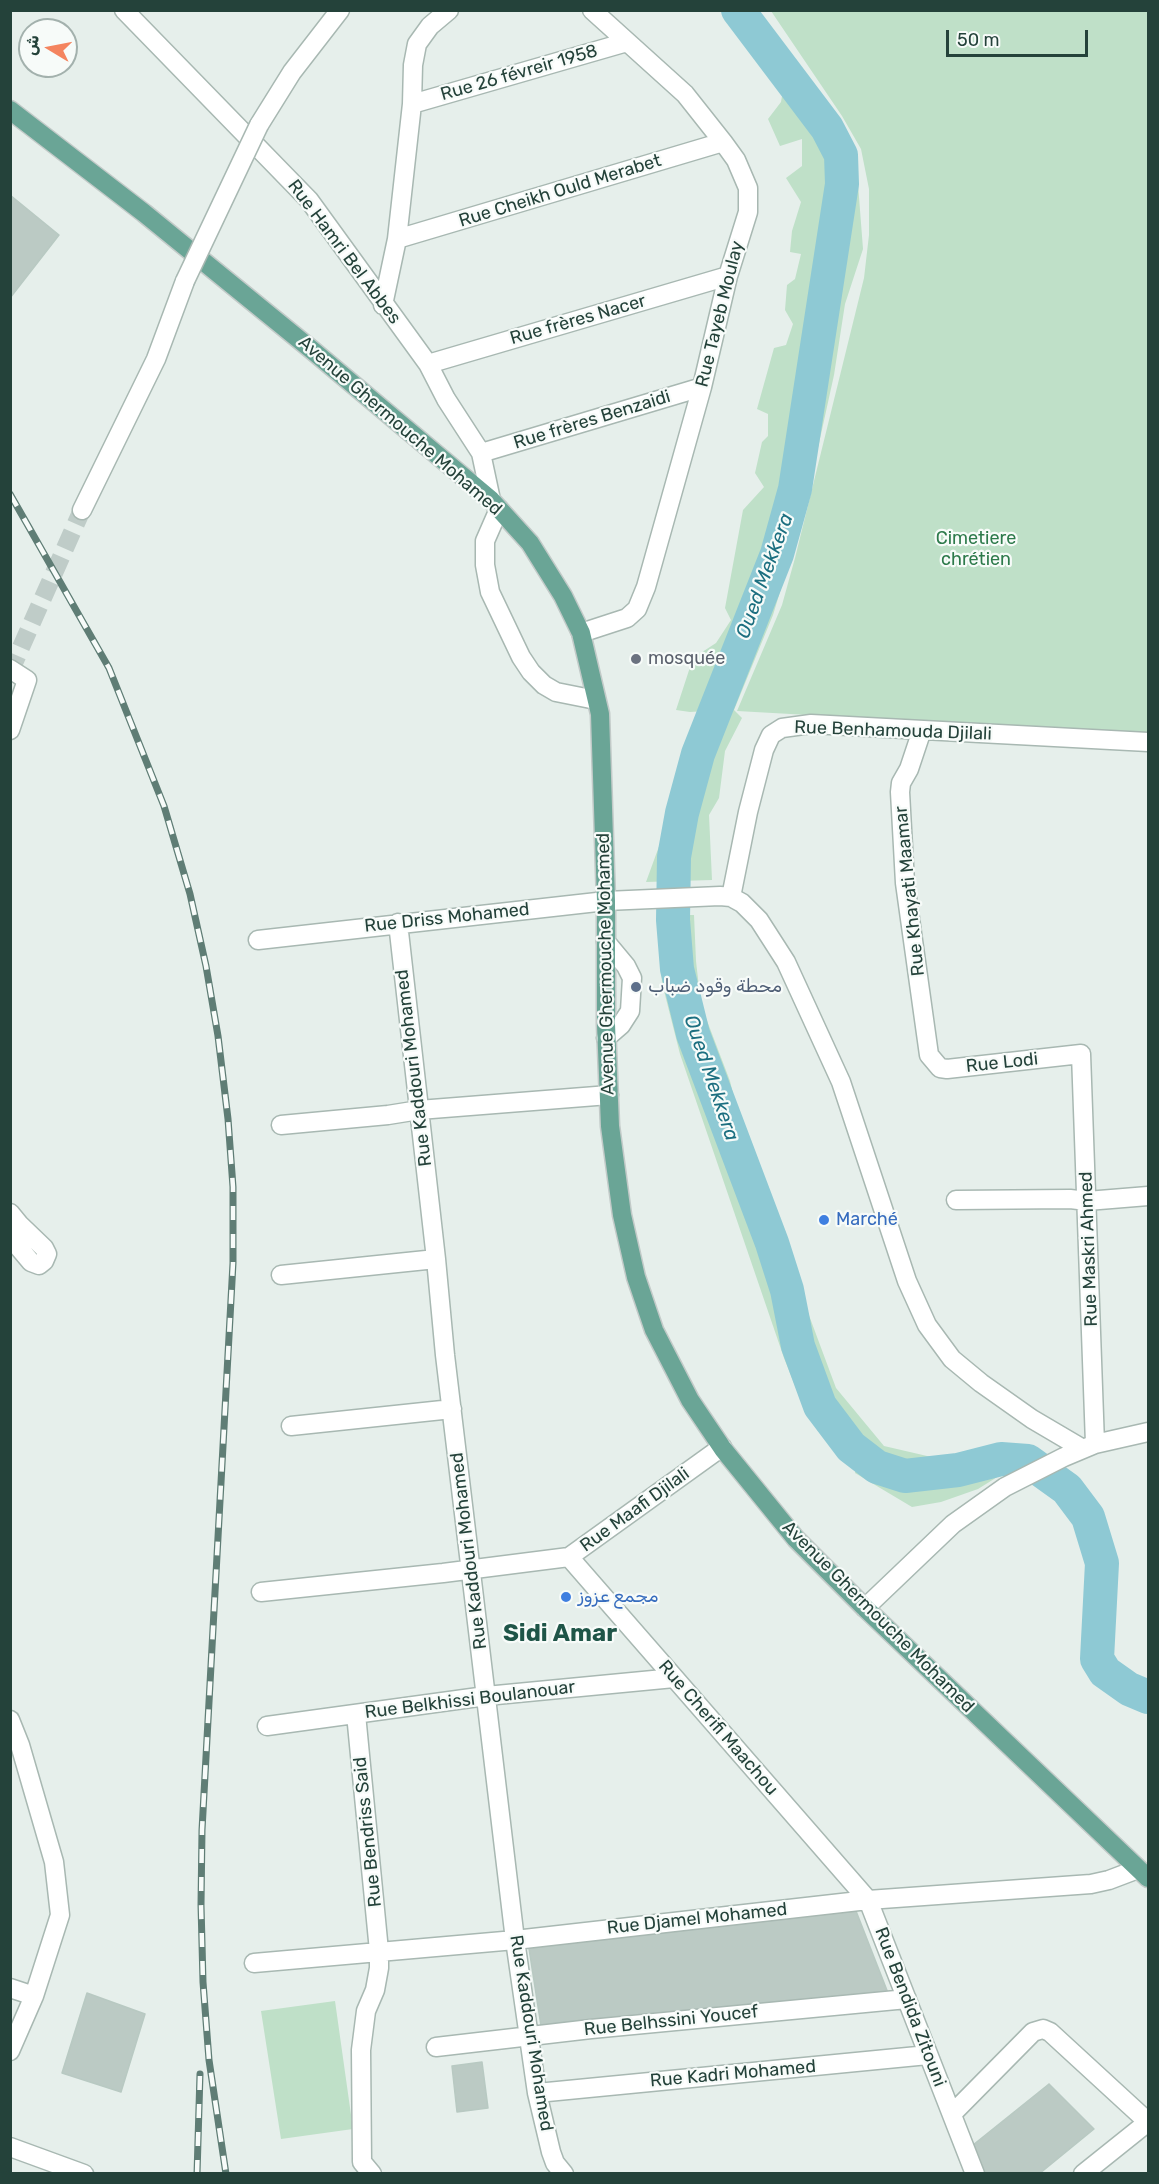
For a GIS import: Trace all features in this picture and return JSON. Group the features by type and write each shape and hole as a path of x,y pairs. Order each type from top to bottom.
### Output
{"main road":[{"name":"Avenue Ghermouche Mohamed","path":"10,111 144,213 312,350 495,505 530,543 563,596 581,633 600,714 606,901 606,1038 610,1126 622,1215 636,1277 654,1330 690,1400 722,1447 796,1539 865,1608 1144,1874"}],"street":[{"name":"Rue Hamri Bel Abbes","path":"124,10 303,193 428,364 446,399 481,453 495,505"},
{"path":"82,510 156,359 185,281 259,125 292,72 340,10"},
{"path":"383,305 397,239 413,65 417,44 430,26 449,10"},
{"name":"Rue Tayeb Moulay","path":"581,633 627,618 637,609 646,587 702,387 728,276 748,212 748,188 736,160 723,142 685,94 592,10"},
{"name":"Rue 26 févreir 1958","path":"411,104 627,42"},
{"name":"Rue Cheikh Ould Merabet","path":"397,239 723,142"},
{"name":"Rue frères Nacer","path":"428,364 728,276"},
{"name":"Rue frères Benzaidi","path":"481,453 702,387"},
{"path":"495,505 484,541 485,565 490,592 521,657 531,672 544,685 556,692 596,700"},
{"path":"10,669 27,680 10,730"},
{"name":"Rue Benhamouda Djilali","path":"726,896 764,750 771,735 782,728 811,724 1149,742"},
{"name":"Rue Khayati Maamar","path":"922,730 909,769 901,783 900,792 905,883 929,1055"},
{"path":"726,896 742,903 759,920 780,953 818,1032 841,1082 907,1281 927,1325 952,1359 981,1383 1032,1419 1089,1446"},
{"name":"Rue Driss Mohamed","path":"258,940 606,901 726,896"},
{"name":"Rue Kaddouri Mohamed","path":"398,923 445,1355 515,1940 537,2093 551,2152 555,2163 564,2174"},
{"path":"606,942 626,966 632,978 630,1011 621,1025 606,1038"},
{"name":"Rue Lodi","path":"929,1055 940,1068 947,1069 1082,1054"},
{"name":"Rue Maskri Ahmed","path":"1082,1054 1087,1201 1089,1446"},
{"path":"280,1125 419,1110 609,1095"},
{"path":"956,1200 1071,1199 1087,1201 1149,1196"},
{"path":"10,1213 45,1248 47,1254 44,1261 39,1265 31,1262 10,1237"},
{"path":"281,1275 436,1258"},
{"path":"291,1426 453,1409"},
{"path":"865,1608 953,1524 1005,1486 1089,1446 1149,1432"},
{"name":"Rue Maafi Djilali","path":"261,1592 472,1570 569,1557 722,1447"},
{"name":"Rue Cherifi Maachou","path":"569,1557 868,1900"},
{"name":"Rue Belkhissi Boulanouar","path":"267,1726 486,1696 674,1678"},
{"name":"Rue Bendriss Said","path":"356,1714 380,1951 375,1990 366,2011 361,2050 362,2162 372,2174"},
{"path":"10,1720 15,1748 54,1863 60,1915 34,1996 10,2051"},
{"name":"Rue Djamel Mohamed","path":"254,1963 515,1940 868,1900 1090,1884 1144,1874"},
{"name":"Rue Bendida Zitouni","path":"868,1900 975,2174"},
{"path":"10,1988 34,1996"},
{"name":"Rue Belhssini Youcef","path":"436,2047 907,1999"},
{"name":"Rue Bendida Zitouni","path":"952,2114 1033,2031 1043,2029 1050,2032 1148,2122"},
{"name":"Rue Kadri Mohamed","path":"537,2093 928,2055"},
{"path":"1083,2174 1148,2122"},
{"path":"10,2147 49,2168 84,2174"}],"green space":[{"name":"Cimetiere chrétien","path":"771,11 1148,11 1148,734 737,711 782,605 864,278 869,235 869,189 861,149 842,116"},
{"path":"788,61 856,158 863,249 845,304 834,375 803,516 773,615 734,710 742,718 725,751 719,798 709,815 712,880 646,882 677,797 676,786 694,750 706,711 676,710 693,658 716,643 731,620 725,608 743,510 764,487 755,473 762,442 768,436 768,414 757,409 774,348 786,345 793,324 785,310 787,285 795,279 801,254 790,252 792,231 801,202 786,178 802,166 802,139 780,146 768,119 781,102"},
{"path":"679,915 694,915 701,1005 730,1081 745,1143 836,1388 884,1446 940,1459 1031,1456 978,1489 941,1502 912,1507 855,1473 857,1459 847,1464 818,1431 803,1406 784,1358 680,1054 662,983 658,918 668,919 669,933","holes":["669,938 680,946 682,975 674,987 689,998 692,1043 702,1078 726,1114 735,1162 752,1212 778,1248 790,1281 784,1311 805,1342 796,1362 820,1379 823,1401 807,1387 794,1367 798,1346 780,1313 785,1279 765,1238 745,1211 722,1124 702,1086 682,1016 684,999 671,992"]},
{"path":"335,2001 353,2129 281,2139 261,2011"}],"building":[{"path":"10,195 59,235 10,298"},
{"path":"856,1911 888,1993 541,2026 528,1942"},
{"path":"87,1993 145,2014 121,2092 62,2073"},
{"path":"482,2062 488,2108 457,2112 452,2066"},
{"path":"1049,2084 1094,2129 1039,2174 978,2174 968,2149"}],"waterway":[{"name":"Oued Mekkera","path":"738,10 827,128 841,155 842,184 795,489 777,554 698,754 682,813 674,857 673,920 677,969 693,1034 772,1243 787,1290 798,1346 820,1406 851,1447 877,1467 905,1476 958,1470 1001,1459 1028,1461 1067,1489 1088,1517 1102,1563 1097,1659 1105,1672 1129,1689 1148,1697"}],"tunnel":[{"path":"10,672 82,510"}],"railway":[{"path":"10,494 109,668 164,806 190,894 218,1036 233,1187 233,1263 202,1830 201,1905 203,1982 209,2060 226,2174"},
{"path":"197,2174 200,2074"}],"place":[{"name":"mosquée","path":"636,659"},
{"name":"محطة وقود ضباب","path":"636,987"},
{"name":"Marché","path":"824,1220"},
{"name":"مجمع عزوز","path":"566,1597"}],"district":[{"name":"Sidi Amar","path":"560,1634"}]}
